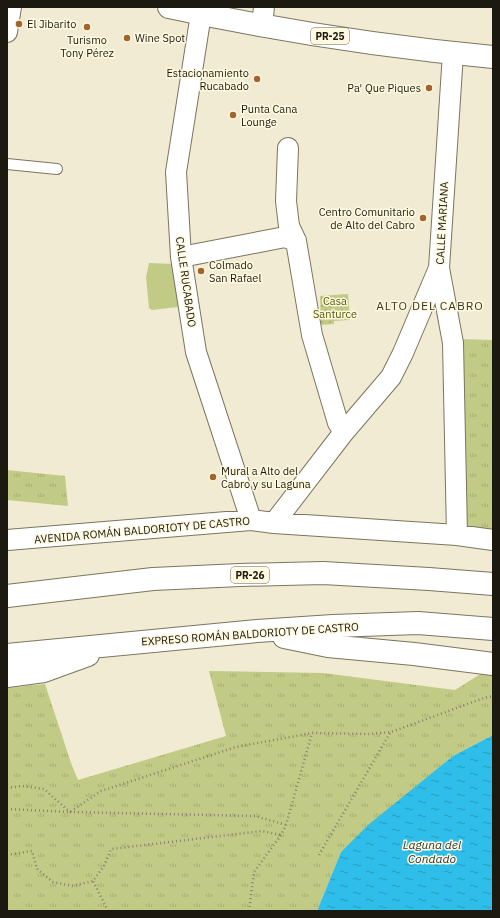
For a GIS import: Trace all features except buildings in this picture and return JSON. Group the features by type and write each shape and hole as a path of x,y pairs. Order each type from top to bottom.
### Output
{"main road":[{"name":"PR-25","path":"169,7 201,14 263,16 358,41 493,57"},
{"name":"PR-26","path":"7,596 153,579 240,575 323,573 493,584"},
{"name":"EXPRESO ROMÁN BALDORIOTY DE CASTRO","path":"7,654 258,631 333,626 418,624 493,629"},
{"path":"258,631 328,646 414,654 493,664"},
{"path":"7,676 44,671 116,645"}],"street":[{"path":"7,32 11,7"},
{"name":"CALLE RUCABADO","path":"201,14 176,172 181,257 196,352 251,520"},
{"name":"CALLE MARIANA","path":"452,53 439,268 453,343 457,535"},
{"path":"288,148 286,201 289,226 296,241 312,335 338,423 344,432"},
{"path":"181,257 285,237 296,241"},
{"path":"274,523 344,432 390,377 439,268"},
{"name":"AVENIDA ROMÁN BALDORIOTY DE CASTRO","path":"7,540 251,520 274,523 457,535 493,540"}],"lane":[{"path":"7,164 57,169"}],"path":[{"path":"70,812 101,791 236,747 312,733 369,734 391,732 493,696"},
{"path":"319,855 391,732"},
{"path":"249,911 254,872 281,835 286,825 312,733"},
{"path":"7,788 22,786 44,789 70,812"},
{"path":"7,809 70,812 255,816 286,825"},
{"path":"7,855 32,851 37,869 52,882 73,886 93,881 104,866 111,849 262,831 281,835"},
{"path":"93,881 108,911"}],"green space":[{"path":"149,263 175,264 178,307 152,310 149,308 146,277"},
{"name":"Casa Santurce","path":"348,294 350,320 334,321 334,324 321,325 320,296"},
{"path":"461,339 493,340 493,531 465,527"},
{"path":"7,470 65,476 68,506 7,500"},
{"path":"493,666 493,735 453,756 341,852 317,911 7,911 7,688 45,684 78,780 226,736 209,671 323,673 455,690"}],"water":[{"name":"Laguna del Condado","path":"493,735 493,911 317,911 341,852 368,825 453,756"}],"place":[{"name":"El Jibarito","path":"19,24"},
{"name":"Turismo Tony Pérez","path":"87,27"},
{"name":"Wine Spot","path":"127,38"},
{"name":"Estacionamiento Rucabado","path":"257,79"},
{"name":"Pa' Que Piques","path":"429,88"},
{"name":"Punta Cana Lounge","path":"233,115"},
{"name":"Centro Comunitario de Alto del Cabro","path":"423,218"},
{"name":"Colmado San Rafael","path":"201,271"},
{"name":"Mural a Alto del Cabro y su Laguna","path":"213,477"}],"district":[{"name":"ALTO DEL CABRO","path":"430,305"}]}
